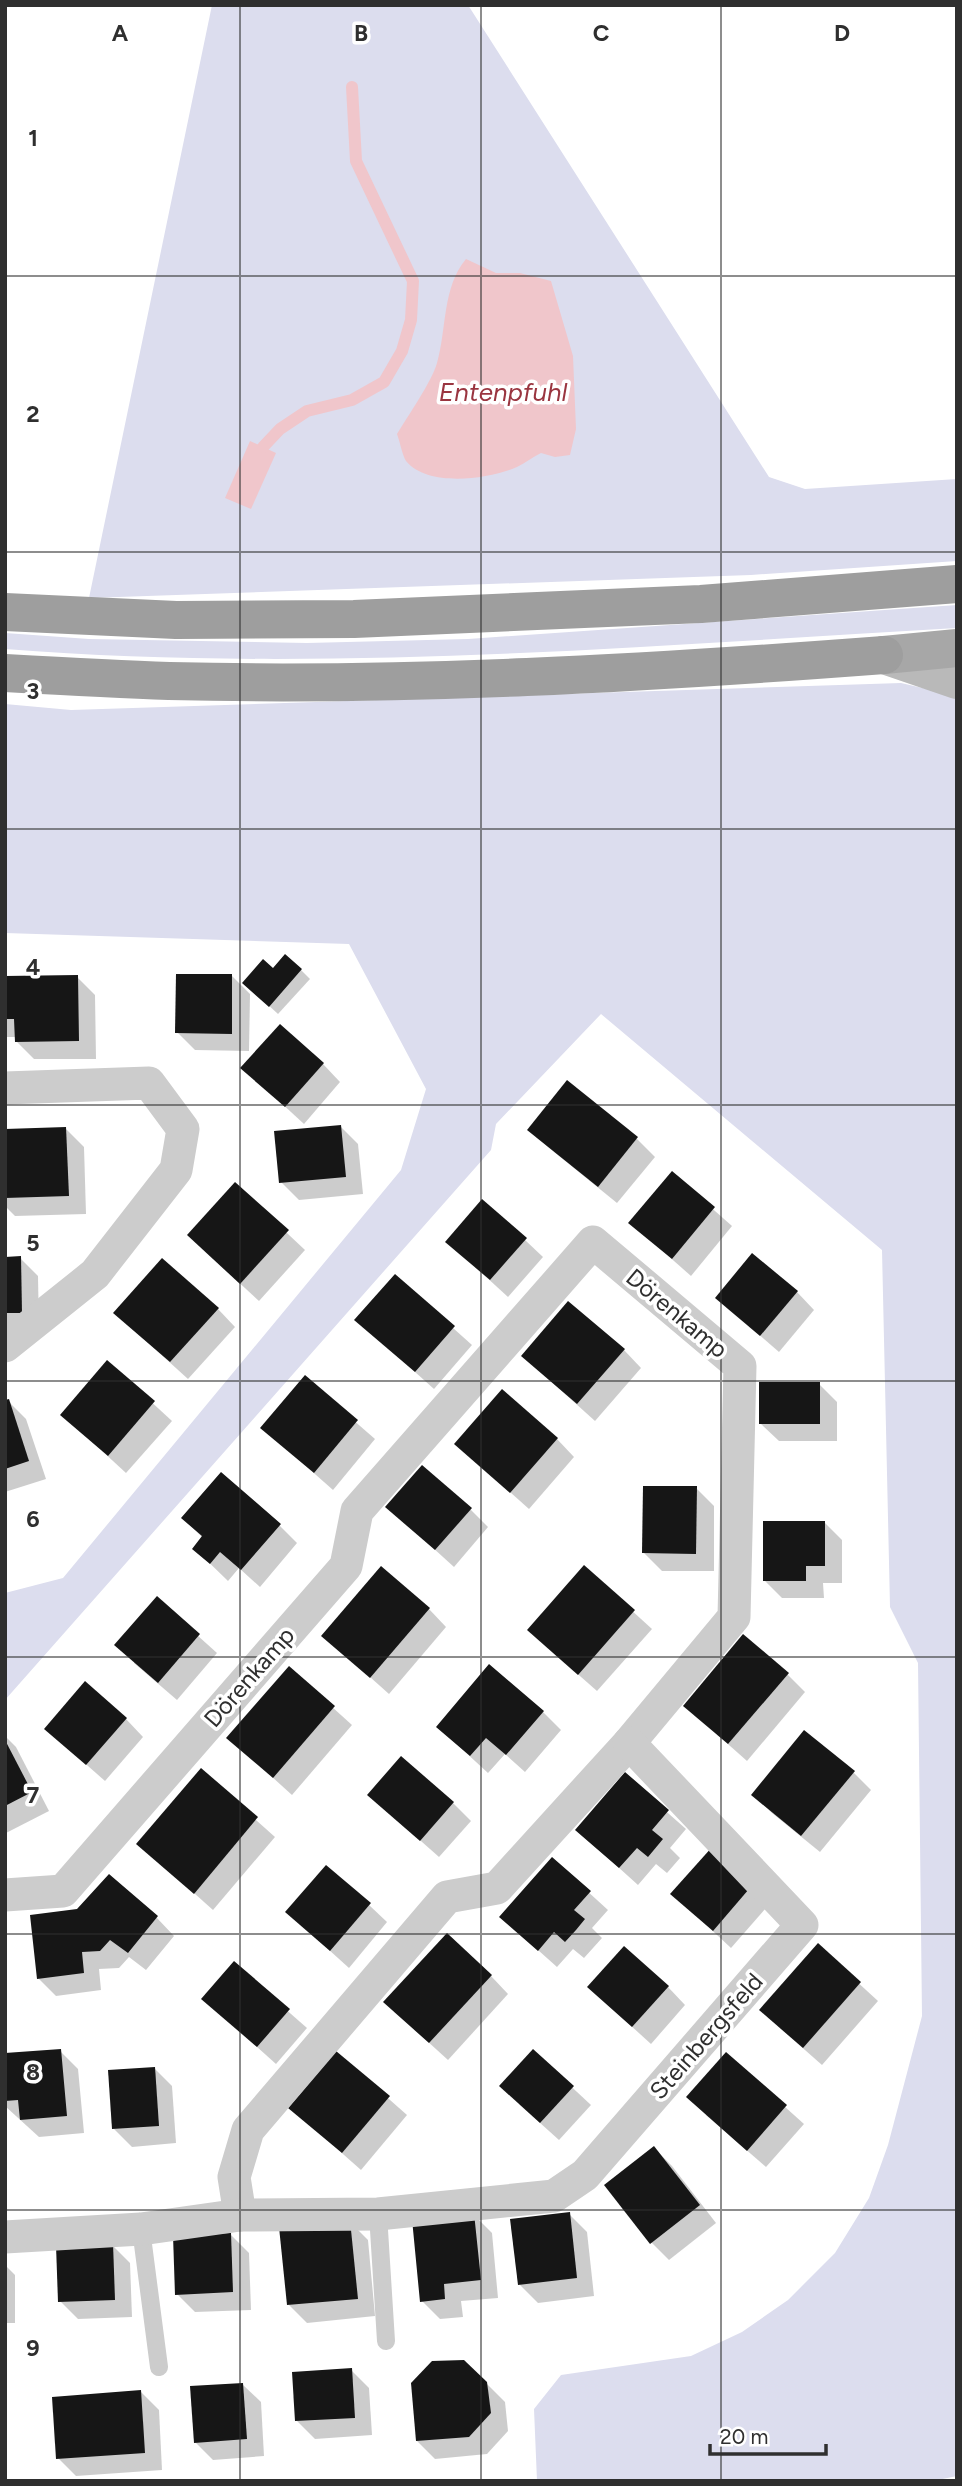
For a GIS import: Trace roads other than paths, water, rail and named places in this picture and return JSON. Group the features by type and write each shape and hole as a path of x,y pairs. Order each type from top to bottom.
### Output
{"highway":[{"path":"5,612 176,620 368,619 701,604 957,584"},
{"path":"5,673 169,681 351,681 703,668 884,655"}],"main road":[{"path":"884,655 957,648"},
{"path":"884,655 957,680"}],"street":[{"path":"5,1088 149,1083 183,1129 176,1170 95,1274 5,1346"},
{"name":"Dörenkamp","path":"5,1895 63,1891 346,1566 357,1511 593,1242 740,1366 734,1617 629,1743 497,1888 447,1897 248,2130 234,2177 240,2215"},
{"name":"Steinbergsfeld","path":"5,2237 141,2229 240,2215 378,2214 554,2196 585,2175 802,1925 629,1743"}],"lane":[{"path":"378,2214 386,2341"},
{"path":"141,2229 159,2367"}],"water":[{"name":"Entenpfuhl","path":"466,259 496,273 520,273 551,281 573,356 576,429 570,455 555,457 541,453 505,471 460,479 429,475 416,470 406,461 397,434 425,389 437,363 449,295 458,270"},
{"path":"250,441 276,453 251,509 225,498"}],"waterway":[{"path":"263,447 280,429 307,411 352,400 384,382 402,351 411,320 413,281 356,161 352,87"}]}
